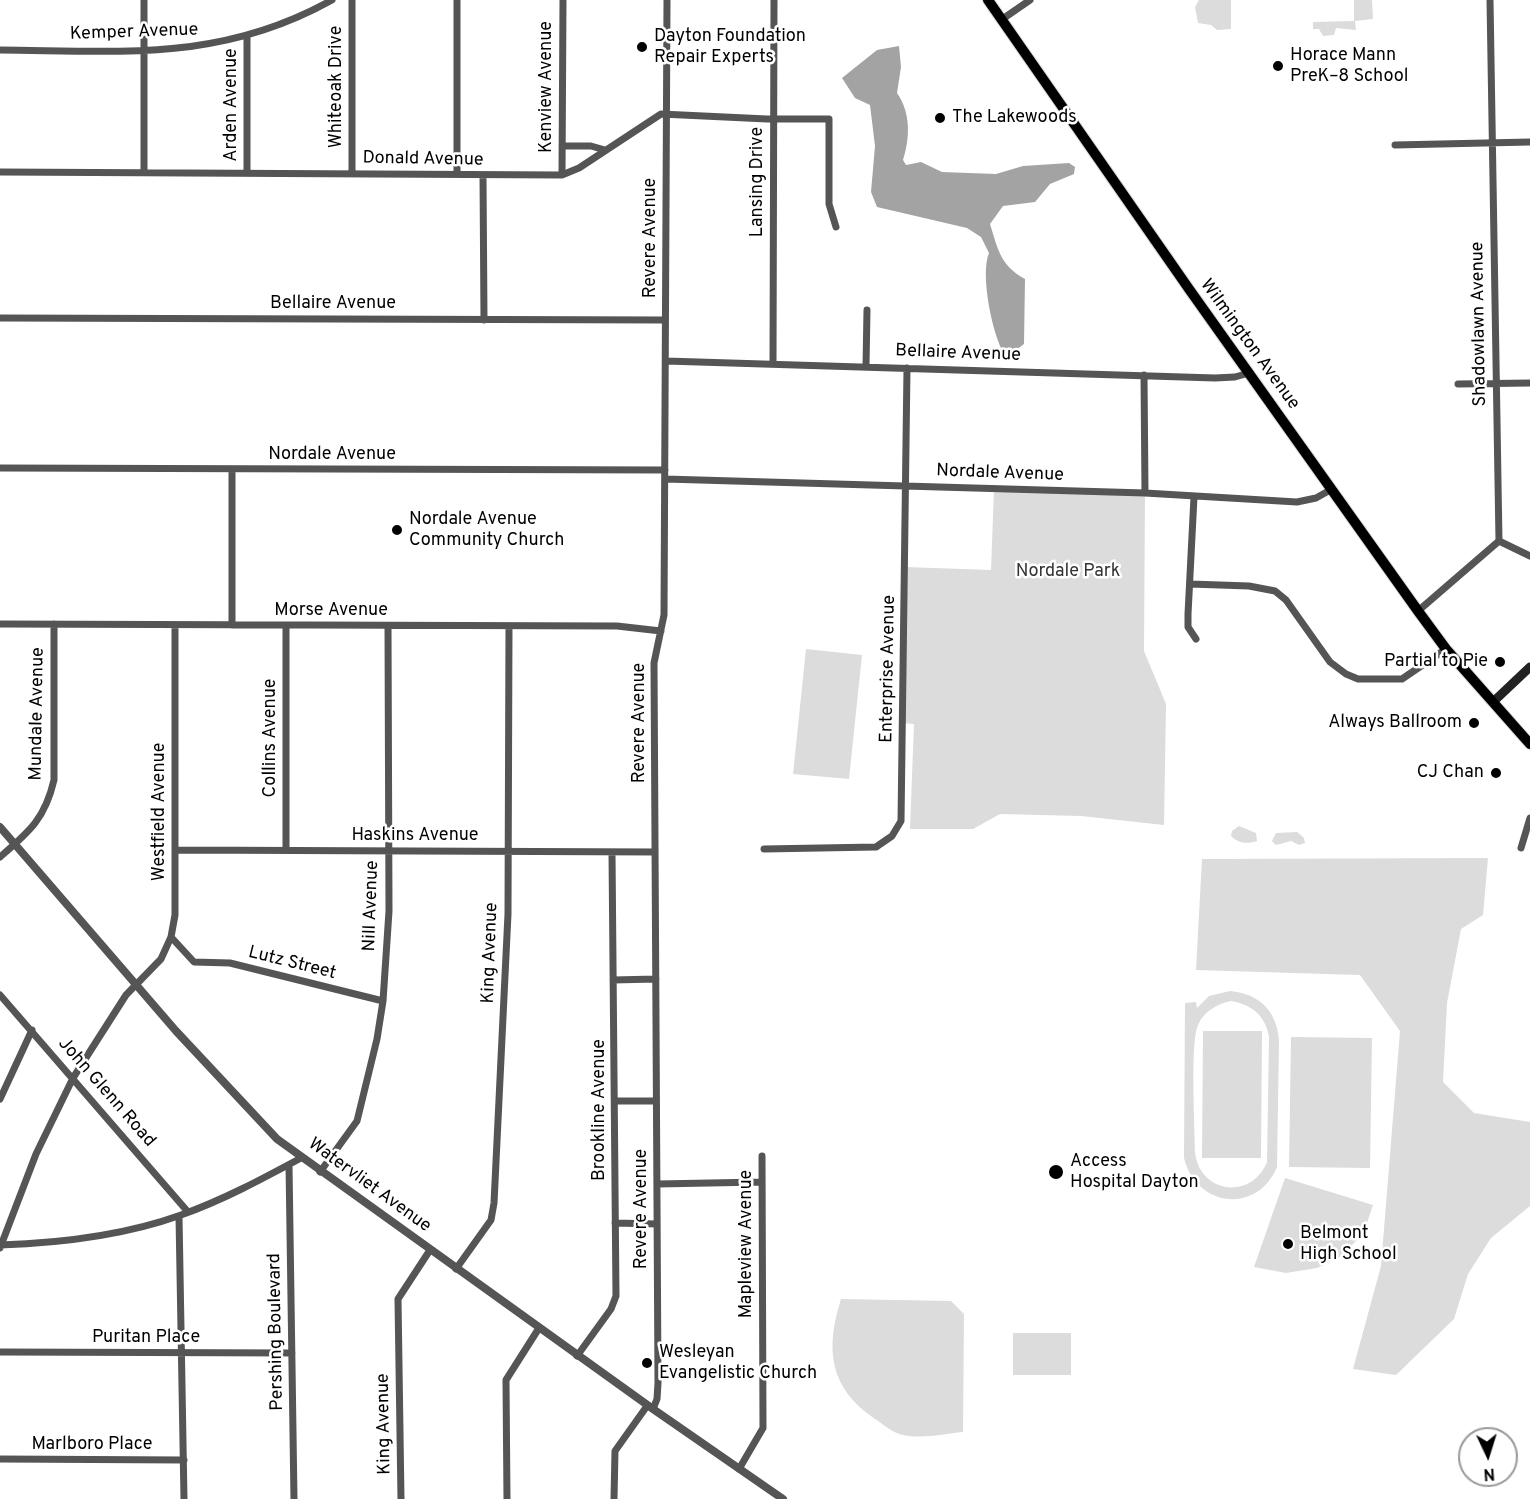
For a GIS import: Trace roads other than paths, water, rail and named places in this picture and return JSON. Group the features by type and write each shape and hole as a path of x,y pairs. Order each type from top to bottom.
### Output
{"main road":[{"name":"Wilmington Avenue","path":"988,0 1249,373 1446,649 1530,744"},
{"path":"1493,702 1530,667"}],"street":[{"path":"144,0 144,173"},
{"name":"Kemper Avenue","path":"0,50 143,51 199,47 247,37 294,20 332,0"},
{"name":"Whiteoak Drive","path":"352,0 352,174"},
{"path":"457,174 458,0"},
{"name":"Kenview Avenue","path":"562,175 563,0"},
{"name":"Revere Avenue","path":"614,1499 615,1451 657,1399 658,1383 654,663 664,615 667,0"},
{"name":"Lansing Drive","path":"773,364 774,0"},
{"path":"1001,20 1030,0"},
{"name":"Shadowlawn Avenue","path":"1490,0 1499,541"},
{"name":"Arden Avenue","path":"247,37 247,173"},
{"name":"Donald Avenue","path":"0,172 562,175 579,168 661,114 828,119 829,204 836,227"},
{"path":"1395,145 1530,142"},
{"path":"562,146 591,146 605,150"},
{"path":"483,176 484,320"},
{"path":"866,366 867,310"},
{"name":"Bellaire Avenue","path":"0,318 665,320"},
{"name":"Bellaire Avenue","path":"666,361 1235,377 1249,373"},
{"name":"Enterprise Avenue","path":"764,849 876,847 892,836 901,821 908,368"},
{"path":"1144,375 1145,493"},
{"path":"1458,384 1530,384"},
{"name":"Nordale Avenue","path":"0,468 665,470"},
{"path":"232,470 232,625"},
{"name":"Nordale Avenue","path":"664,480 1145,493 1297,502 1316,498 1332,489"},
{"path":"1194,497 1188,627 1196,639"},
{"path":"1418,610 1499,541 1530,556"},
{"path":"1190,584 1249,586 1275,591 1286,600 1330,662 1346,674 1358,679 1402,679 1446,649"},
{"name":"Morse Avenue","path":"0,624 627,627 661,631"},
{"name":"Mundale Avenue","path":"0,857 28,833 43,814 54,780 54,624"},
{"name":"Westfield Avenue","path":"0,1246 36,1155 73,1078 135,984 153,969 171,937 175,915 175,625"},
{"name":"Collins Avenue","path":"286,626 286,850"},
{"name":"Nill Avenue","path":"320,1172 357,1122 377,1039 383,1001 389,911 388,626"},
{"name":"King Avenue","path":"456,1269 490,1221 494,1209 509,851 508,626"},
{"path":"1521,848 1530,818"},
{"name":"Watervliet Avenue","path":"0,827 135,984 277,1139 650,1408 783,1499"},
{"name":"Haskins Avenue","path":"175,850 655,852"},
{"name":"Brookline Avenue","path":"578,1356 614,1302 615,1101 612,853"},
{"name":"Lutz Street","path":"171,937 194,962 230,963 383,1001"},
{"path":"613,980 656,979"},
{"name":"John Glenn Road","path":"0,995 188,1212"},
{"path":"0,1099 32,1030"},
{"path":"615,1101 656,1101"},
{"name":"Mapleview Avenue","path":"739,1469 763,1428 762,1156"},
{"path":"0,1246 88,1238 179,1216 301,1158"},
{"name":"Pershing Boulevard","path":"289,1165 294,1499"},
{"path":"657,1184 762,1182"},
{"path":"179,1216 184,1499"},
{"path":"615,1223 657,1224"},
{"name":"King Avenue","path":"401,1499 398,1299 430,1250"},
{"path":"507,1499 506,1380 539,1329"},
{"name":"Puritan Place","path":"0,1352 292,1353"},
{"name":"Marlboro Place","path":"0,1460 184,1460"}],"place":[{"name":"Dayton Foundation Repair Experts","path":"642,47"},
{"name":"Horace Mann PreK–8 School","path":"1278,66"},
{"name":"The Lakewoods","path":"940,118"},
{"name":"Nordale Avenue Community Church","path":"397,530"},
{"name":"Partial to Pie","path":"1500,662"},
{"name":"Always Ballroom","path":"1474,723"},
{"name":"CJ Chan","path":"1496,773"},
{"name":"Access Hospital Dayton","path":"1056,1172"},
{"name":"Belmont High School","path":"1288,1244"},
{"name":"Wesleyan Evangelistic Church","path":"647,1363"}],"park label":[{"name":"Nordale Park","path":"1068,572"}]}
